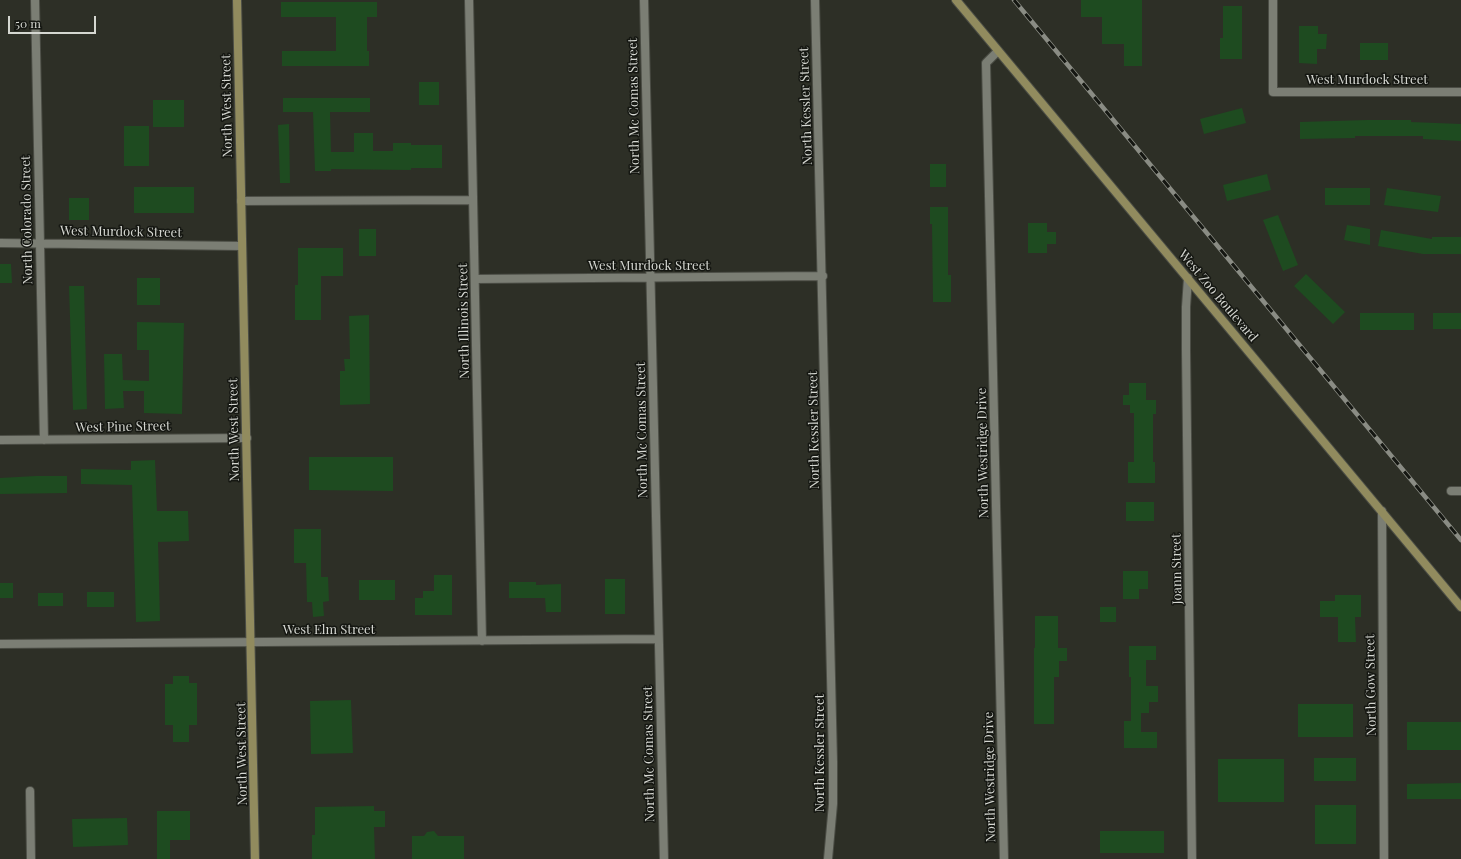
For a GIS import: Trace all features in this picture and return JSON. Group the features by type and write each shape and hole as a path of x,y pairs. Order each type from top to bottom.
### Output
{"main road":[{"name":"North West Street","path":"237,0 255,859"},
{"name":"West Zoo Boulevard","path":"956,0 1461,607"}],"street":[{"name":"North Colorado Street","path":"34,0 44,440"},
{"name":"North Illinois Street","path":"469,0 482,641"},
{"name":"North Mc Comas Street","path":"644,0 664,859"},
{"name":"North Kessler Street","path":"815,0 823,276 833,761 833,804 828,859"},
{"name":"West Murdock Street","path":"1273,0 1273,92 1461,92"},
{"name":"North Westridge Drive","path":"998,51 986,63 1004,859"},
{"path":"242,201 473,200"},
{"name":"West Murdock Street","path":"0,242 242,246"},
{"name":"West Murdock Street","path":"475,279 823,276"},
{"name":"Joann Street","path":"1188,278 1186,343 1192,859"},
{"name":"West Pine Street","path":"0,440 247,438"},
{"path":"1451,491 1461,491"},
{"name":"North Gow Street","path":"1382,511 1384,859"},
{"name":"West Elm Street","path":"0,644 658,639"},
{"path":"30,791 31,859"}],"building":[{"path":"1081,0 1142,0 1142,66 1124,66 1124,44 1102,44 1102,17 1081,17"},
{"path":"281,2 377,2 377,17 367,17 367,51 369,51 369,66 282,66 282,51 336,51 336,17 281,17"},
{"path":"1223,6 1242,6 1242,59 1220,59 1220,38 1223,38"},
{"path":"1299,26 1318,26 1318,34 1327,34 1326,49 1317,49 1317,64 1299,63"},
{"path":"1360,43 1388,43 1388,60 1360,60"},
{"path":"419,82 439,82 439,105 419,105"},
{"path":"283,98 370,98 370,112 330,112 331,152 354,152 354,133 373,133 373,151 393,151 393,143 411,143 411,145 442,145 442,168 411,168 411,170 331,169 331,171 315,171 313,112 283,112"},
{"path":"153,100 184,100 184,127 153,127"},
{"path":"1242,108 1246,123 1204,134 1200,119"},
{"path":"1411,120 1411,122 1461,124 1461,141 1423,139 1423,136 1355,136 1355,138 1300,139 1300,122"},
{"path":"289,124 290,183 280,183 278,125"},
{"path":"124,126 149,126 149,166 124,166"},
{"path":"930,164 946,164 946,187 930,187"},
{"path":"1267,174 1271,190 1227,201 1223,185"},
{"path":"134,187 194,187 194,213 134,213"},
{"path":"1325,188 1370,188 1370,205 1325,205"},
{"path":"1387,188 1441,196 1438,212 1384,205"},
{"path":"69,198 89,198 89,220 69,220"},
{"path":"930,207 948,207 948,275 951,275 951,302 933,302 932,224 930,224"},
{"path":"1278,215 1298,265 1283,271 1263,220"},
{"path":"1028,223 1047,223 1047,232 1056,232 1056,244 1047,244 1047,253 1028,253"},
{"path":"1347,225 1370,229 1370,245 1344,240"},
{"path":"359,229 376,229 376,256 359,256"},
{"path":"1381,230 1432,239 1432,237 1461,237 1461,254 1423,254 1378,246"},
{"path":"298,248 343,248 343,276 321,276 321,320 295,320 295,285 298,285"},
{"path":"0,264 11,264 12,283 0,283"},
{"path":"1306,274 1345,312 1333,324 1294,286"},
{"path":"137,278 160,278 160,305 137,305"},
{"path":"69,286 84,286 87,409 73,410"},
{"path":"1360,313 1414,313 1414,330 1360,330"},
{"path":"1433,313 1461,313 1461,329 1433,329"},
{"path":"369,315 370,404 340,405 340,371 345,371 344,359 350,359 349,316"},
{"path":"137,322 184,323 182,414 144,413 144,391 123,391 124,408 105,409 104,354 122,354 123,380 149,381 149,350 137,350"},
{"path":"1129,383 1146,383 1146,400 1156,400 1156,414 1153,414 1153,462 1155,462 1155,483 1128,483 1128,462 1134,462 1134,413 1130,413 1130,405 1123,405 1123,395 1129,395"},
{"path":"309,457 393,457 393,491 309,490"},
{"path":"155,460 157,511 188,511 189,541 158,542 160,621 136,622 132,485 81,484 81,469 131,470 131,461"},
{"path":"67,476 67,493 0,494 0,478"},
{"path":"1126,502 1154,502 1154,521 1126,521"},
{"path":"294,529 321,529 321,577 328,577 329,601 323,602 324,616 313,617 312,602 307,602 306,563 294,563"},
{"path":"1123,571 1148,571 1148,589 1139,589 1139,599 1123,599"},
{"path":"434,575 452,575 452,615 415,615 415,598 423,598 423,591 434,591"},
{"path":"605,579 625,579 625,614 605,614"},
{"path":"359,580 395,580 395,600 359,600"},
{"path":"509,582 536,582 536,585 561,584 561,612 546,612 545,598 509,598"},
{"path":"0,583 13,583 13,598 0,598"},
{"path":"87,592 114,592 114,607 87,607"},
{"path":"38,593 63,593 63,606 38,606"},
{"path":"1335,595 1361,595 1361,617 1355,617 1356,642 1338,642 1338,617 1320,617 1320,601 1335,601"},
{"path":"1100,607 1116,607 1116,622 1100,622"},
{"path":"1035,616 1058,616 1058,648 1067,648 1067,661 1059,661 1059,677 1054,677 1054,724 1034,724"},
{"path":"1129,646 1156,646 1156,660 1146,660 1146,686 1158,686 1158,702 1149,702 1149,713 1141,713 1141,732 1157,732 1157,748 1124,748 1124,721 1131,721"},
{"path":"173,676 189,676 189,683 197,683 197,725 189,725 189,742 173,742 173,725 165,725 165,684 173,684"},
{"path":"351,700 353,753 311,754 310,701"},
{"path":"1298,704 1353,704 1353,737 1298,737"},
{"path":"1407,722 1461,722 1461,750 1407,750"},
{"path":"1314,758 1356,758 1356,781 1314,781"},
{"path":"1218,759 1284,759 1284,802 1218,802"},
{"path":"1461,783 1461,799 1407,799 1407,784"},
{"path":"1315,805 1356,805 1356,844 1315,844"},
{"path":"374,806 374,811 385,811 385,827 374,827 375,859 312,859 312,835 315,835 315,807"},
{"path":"157,811 190,811 190,840 170,840 170,859 157,859"},
{"path":"127,818 128,845 73,847 72,819"},
{"path":"434,831 438,836 464,836 464,859 412,859 412,836 424,836 427,832"},
{"path":"1100,831 1164,831 1164,853 1100,853"}],"railway":[{"path":"1014,0 1461,540"}]}
